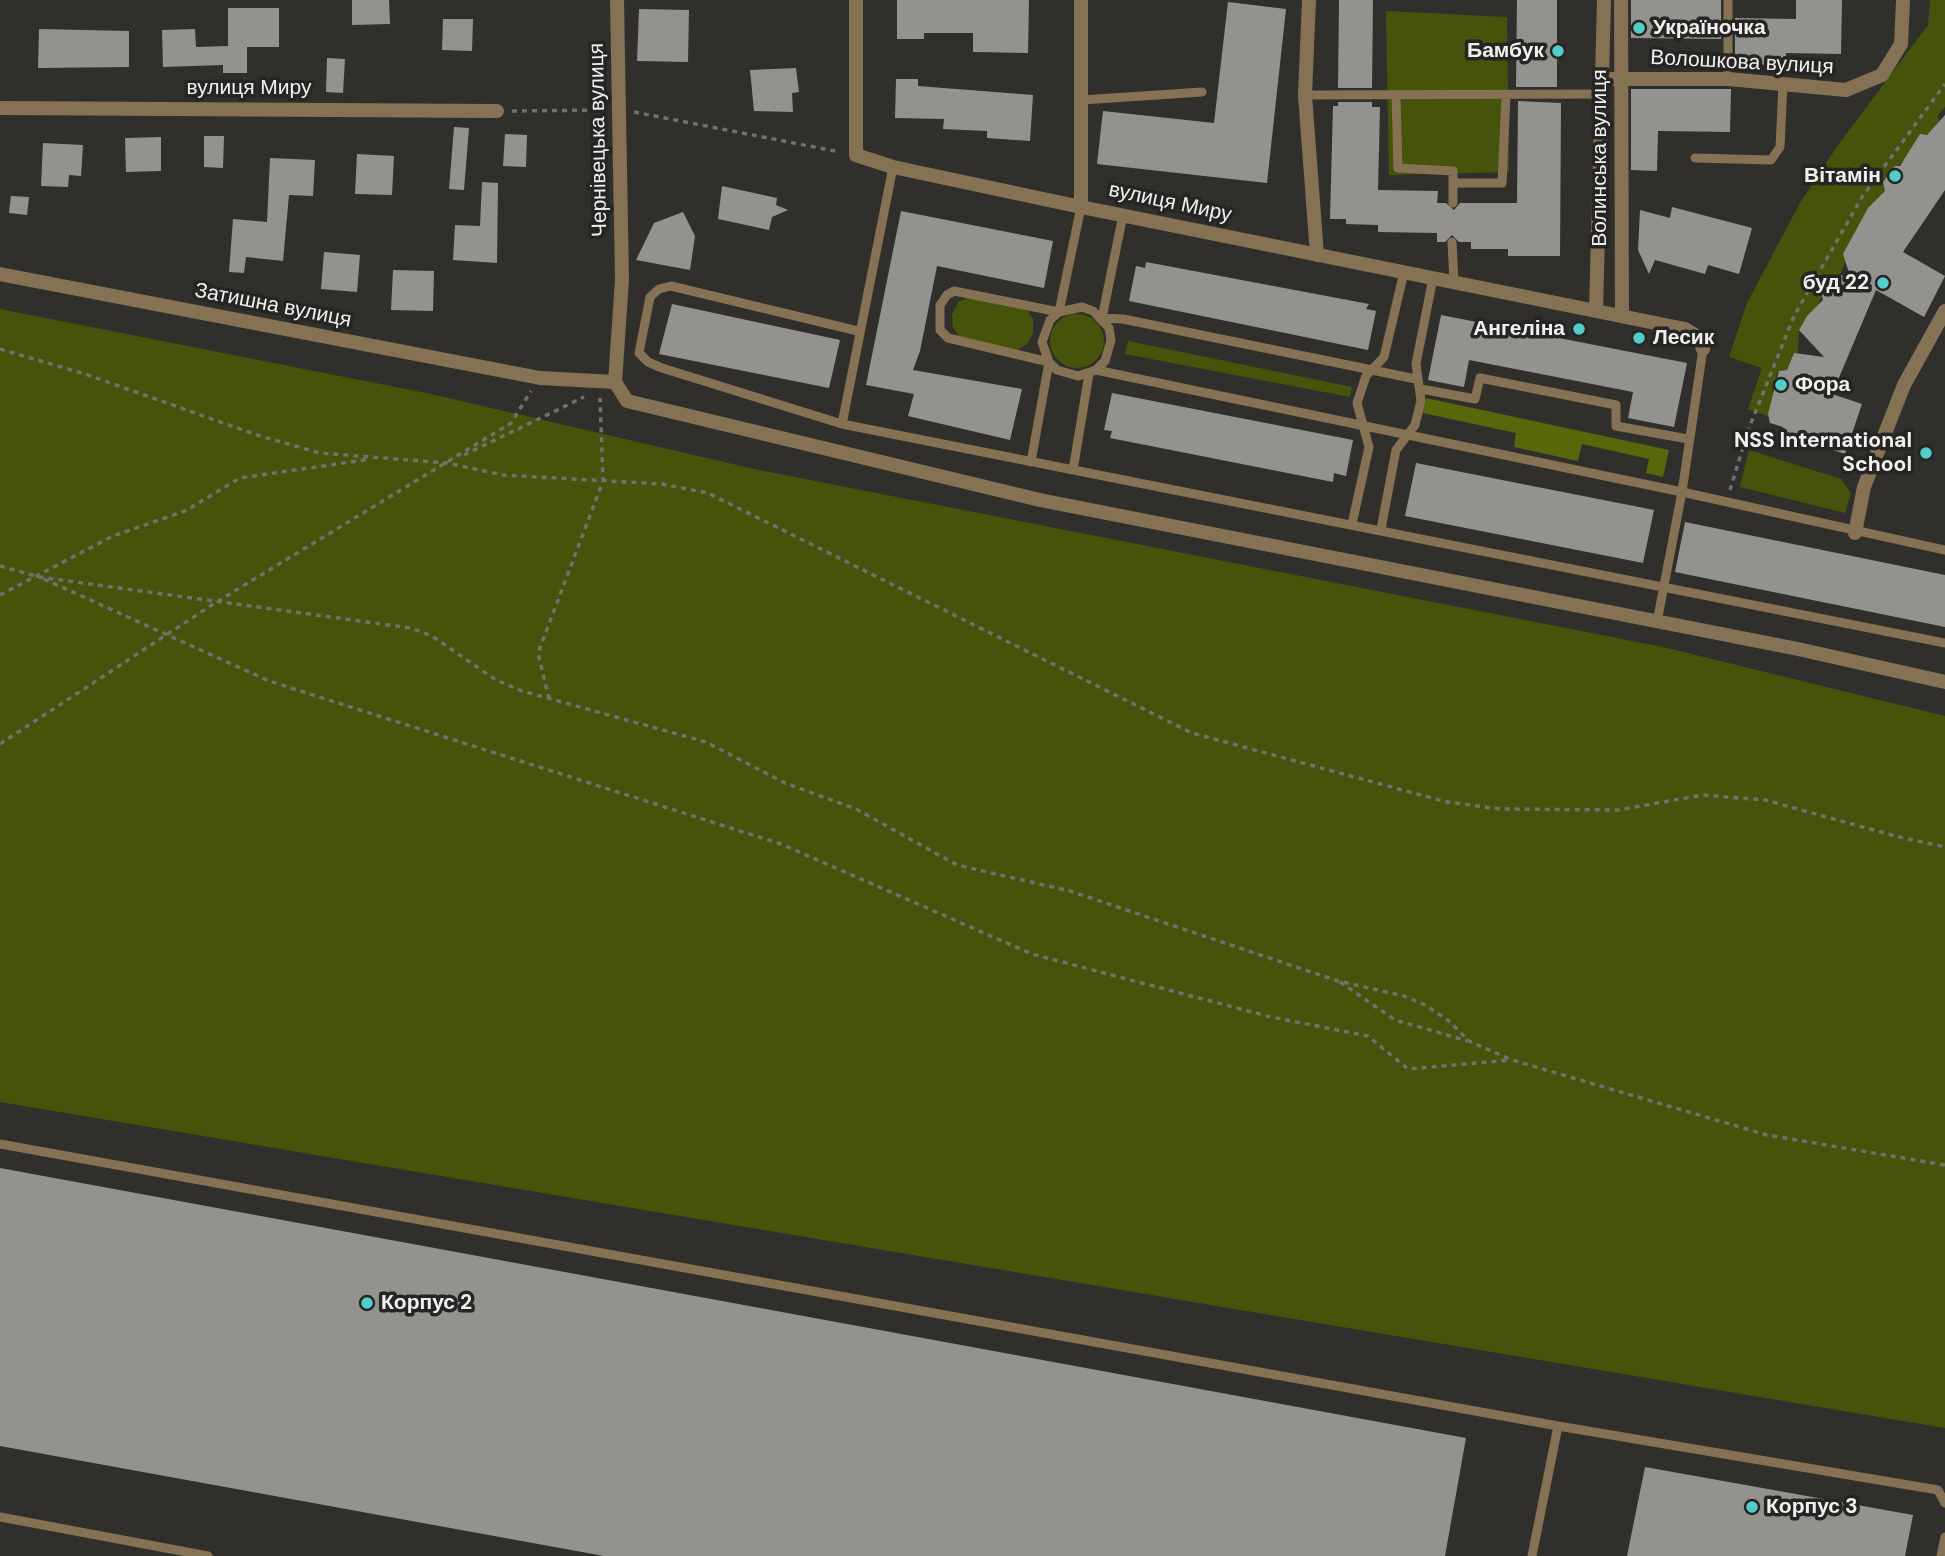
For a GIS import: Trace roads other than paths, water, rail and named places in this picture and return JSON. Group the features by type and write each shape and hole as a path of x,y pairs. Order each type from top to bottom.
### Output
{"street":[{"name":"Чернівецька вулиця","path":"615,382 622,280 617,0"},
{"name":"вулиця Миру","path":"856,0 856,155 893,167 1685,329 1699,337 1703,349"},
{"path":"1081,0 1082,206"},
{"path":"1309,0 1305,95 1317,255"},
{"name":"Волинська вулиця","path":"1596,311 1604,0"},
{"name":"Волинська вулиця","path":"1621,0 1622,316"},
{"name":"Волошкова вулиця","path":"1601,79 1728,79 1846,90 1882,75 1901,44 1903,0"},
{"name":"вулиця Миру","path":"0,108 497,111"},
{"name":"Затишна вулиця","path":"0,274 540,378 615,382"},
{"path":"1855,533 1864,487 1904,385 1945,311"},
{"path":"615,382 627,401 648,409 1040,500 1945,681"}],"lane":[{"path":"1728,0 1728,79"},
{"path":"1695,158 1771,160 1780,147 1783,84"},
{"path":"1082,100 1202,92"},
{"path":"1305,95 1600,94"},
{"path":"1396,95 1398,168 1453,171 1453,203"},
{"path":"1453,183 1502,183 1506,95"},
{"path":"842,424 858,331 893,167"},
{"path":"1031,462 1049,362 1042,342 1044,330 1059,312 1082,206"},
{"path":"1073,470 1092,372 1105,361 1111,340 1102,318 1123,215"},
{"path":"1452,242 1454,282"},
{"path":"1352,524 1369,446 1357,403 1360,388 1384,358 1404,272"},
{"path":"1381,529 1396,450 1418,416 1422,389 1416,379 1416,365 1433,278"},
{"path":"858,331 671,286 659,289 650,297 639,353 648,362 662,368 842,424 1665,585 1945,643"},
{"path":"1416,379 1123,319 1102,318 1082,307 1059,312 954,291 947,295 940,305 940,330 947,338 1049,362 1067,374 1092,372 1407,435 1682,492 1855,533 1945,550"},
{"path":"1657,622 1682,492 1703,349"},
{"path":"1422,389 1475,400 1480,377 1616,405 1616,426 1688,439"},
{"path":"0,1144 1558,1426 1938,1490 1945,1503"},
{"path":"1532,1556 1558,1426"},
{"path":"0,1517 208,1556"},
{"path":"1941,1556 1945,1537"}],"place":[{"name":"Україночка","path":"1639,28"},
{"name":"Бамбук","path":"1558,51"},
{"name":"Вітамін","path":"1895,176"},
{"name":"буд 22","path":"1883,283"},
{"name":"Ангеліна","path":"1579,329"},
{"name":"Лесик","path":"1639,338"},
{"name":"Фора","path":"1781,385"},
{"name":"NSS International School","path":"1926,453"},
{"name":"Корпус 2","path":"367,1303"},
{"name":"Корпус 3","path":"1752,1507"}]}
